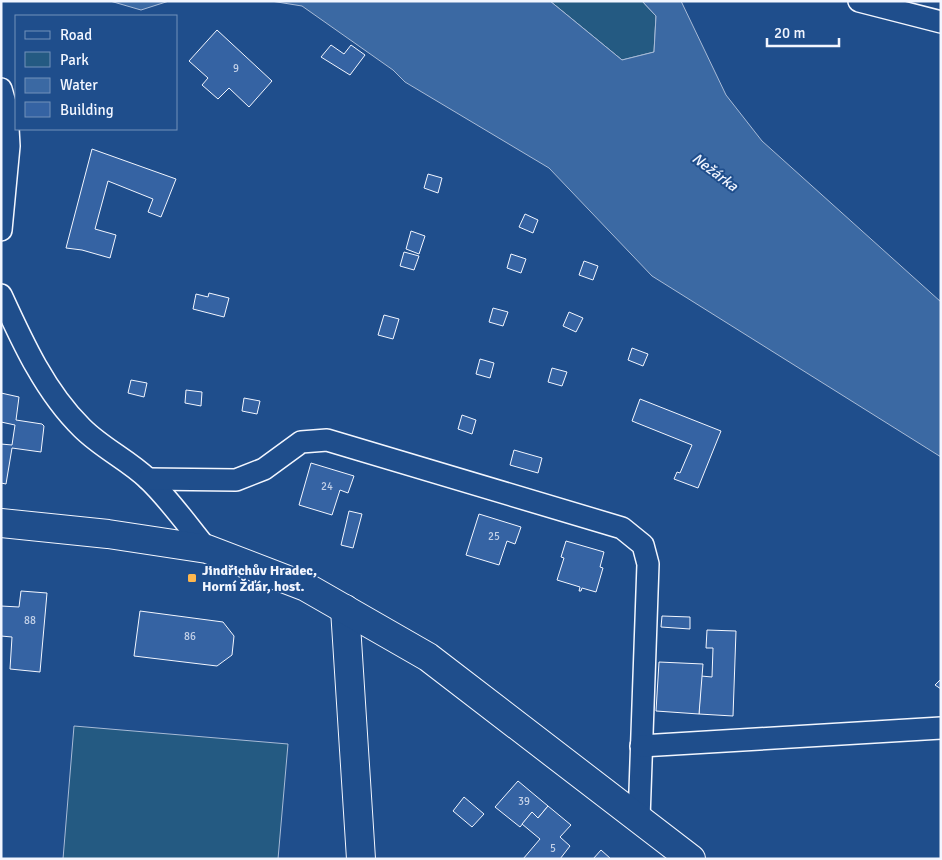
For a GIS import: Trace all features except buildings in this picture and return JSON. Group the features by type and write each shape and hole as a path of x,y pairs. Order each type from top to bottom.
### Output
{"main road":[{"path":"1,523 108,534 207,549 306,587 428,656 691,859"},
{"path":"345,609 361,859"}],"street":[{"path":"859,1 941,22"},
{"path":"1,89 7,110 10,146 1,230"},
{"path":"1,295 11,340 81,428 107,450 148,479 207,549"},
{"path":"148,479 236,480 264,468 301,442 327,440 622,528 643,545 648,564 639,818"},
{"path":"641,746 941,728"}],"green space":[{"path":"550,1 642,1 656,16 654,52 622,60"},
{"path":"74,726 288,744 278,859 63,859"}],"water":[{"path":"110,1 169,1 141,10"},
{"name":"Nežárka","path":"271,1 550,1 622,60 654,52 656,16 642,1 681,1 726,95 762,141 941,302 941,457 652,276 549,168 405,82 393,70 302,6"}],"place":[{"name":"Jindřichův Hradec, Horní Žďár, host.","path":"192,578"}]}
